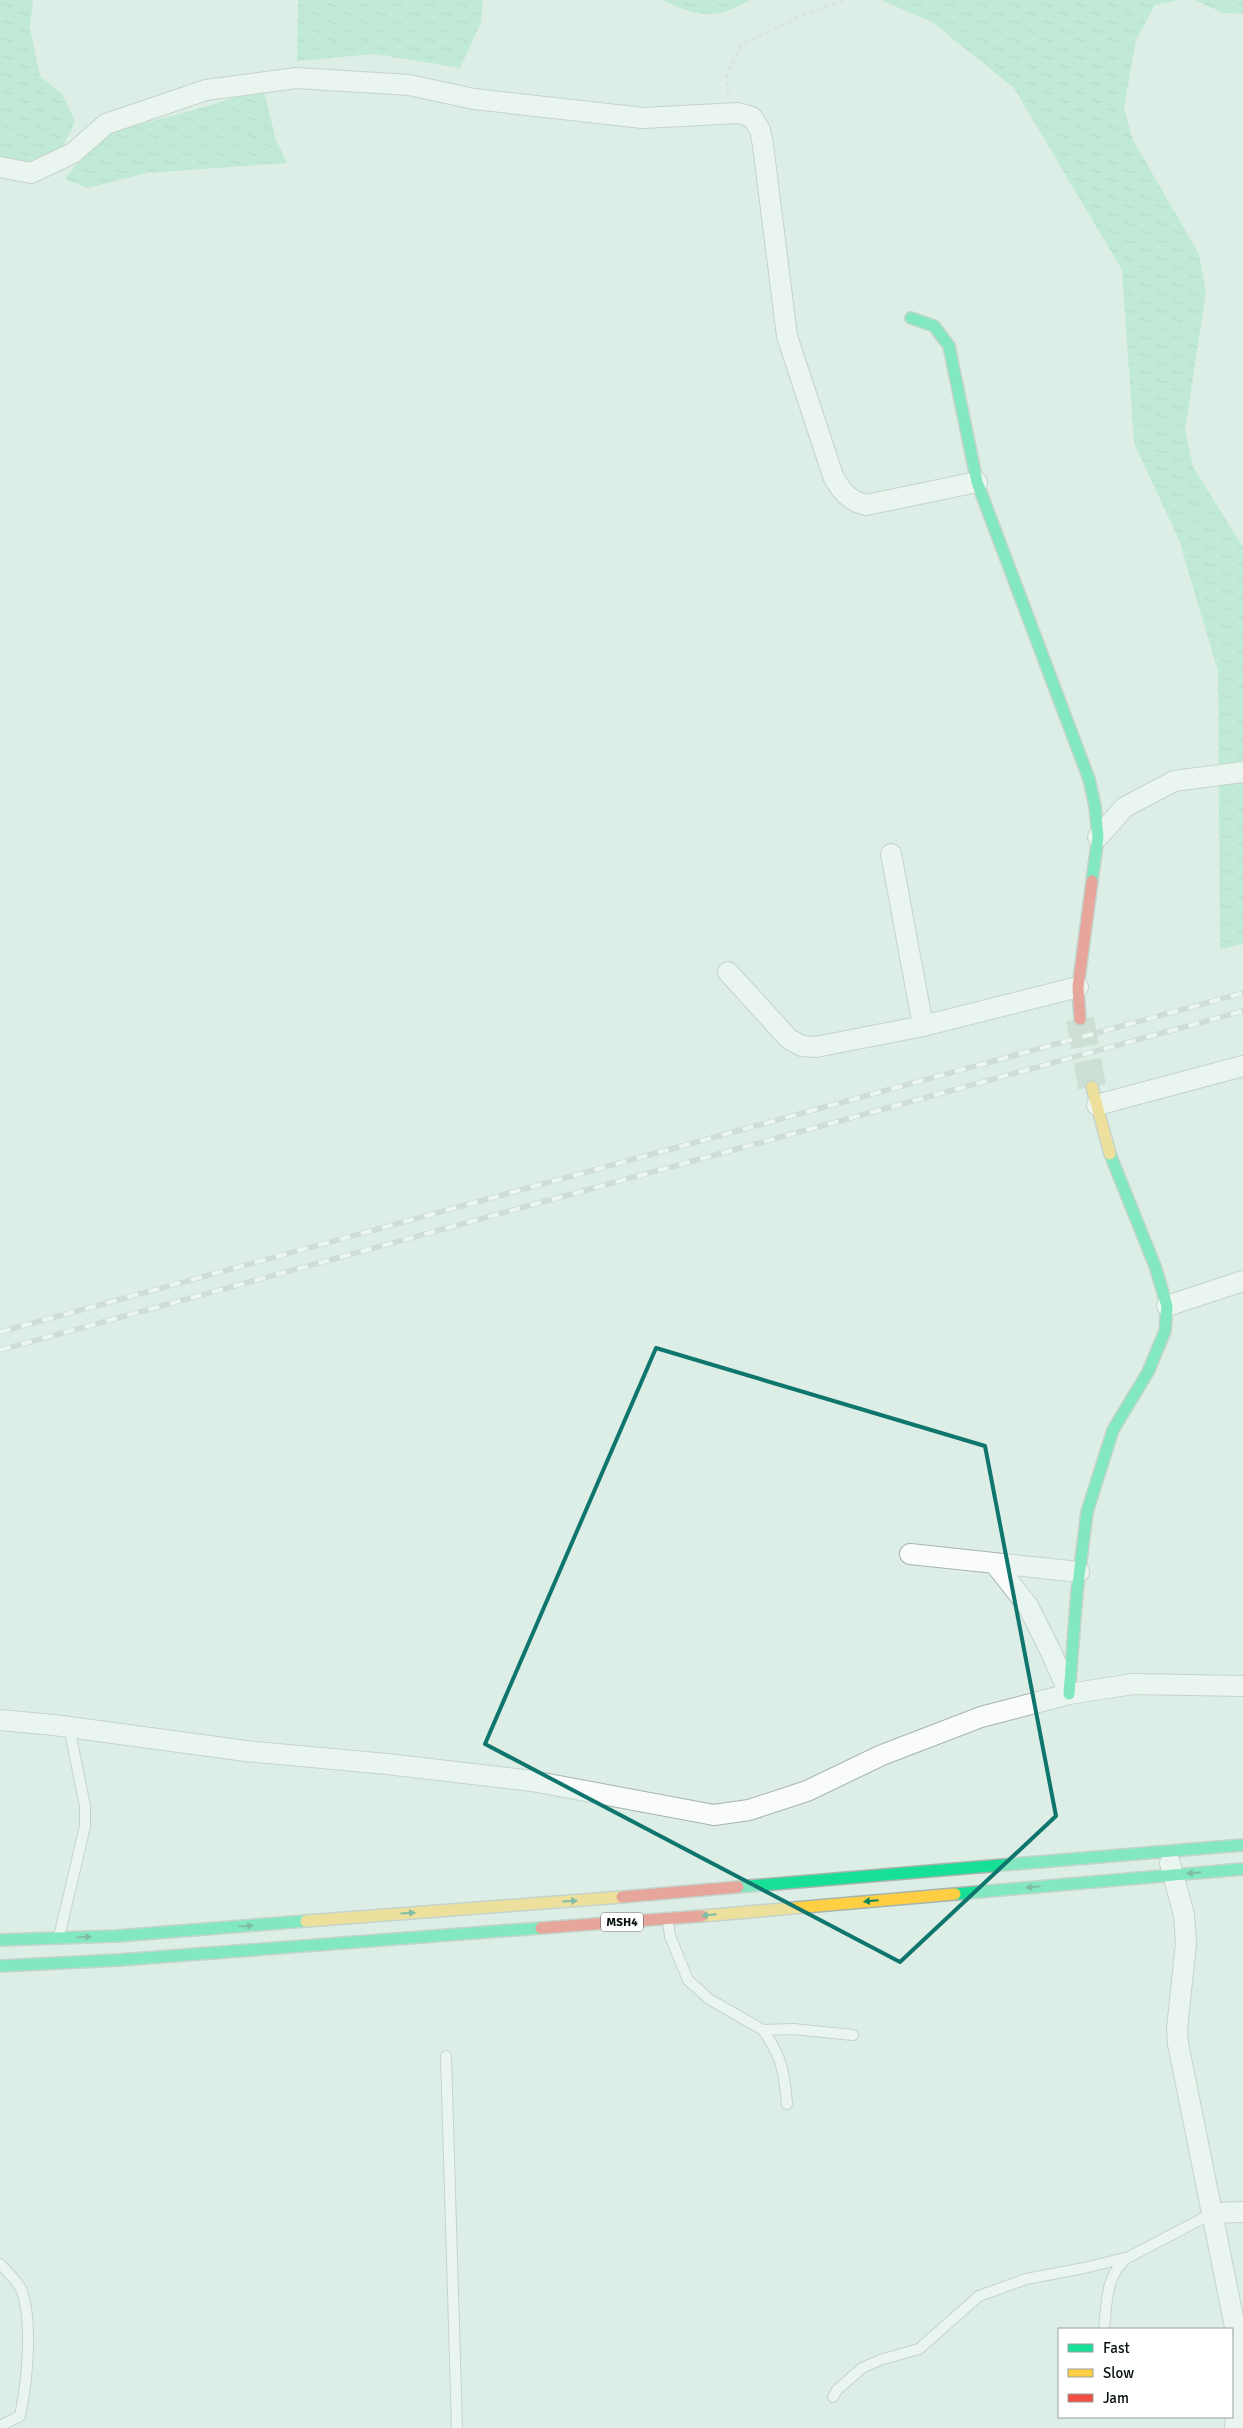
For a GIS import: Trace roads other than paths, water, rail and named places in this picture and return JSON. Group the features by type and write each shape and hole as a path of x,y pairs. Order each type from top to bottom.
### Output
{"main road":[{"path":"911,318 928,321 942,332 949,346 977,482 1089,779 1095,806 1098,836 1078,987 1080,1019"},
{"path":"1069,1694 1079,1572 1087,1512 1113,1430 1148,1372 1165,1331 1167,1306 1155,1266 1113,1165 1094,1096"},
{"name":"MSH4","path":"0,1940 117,1936 785,1896 957,1881 1168,1851 1243,1845"},
{"name":"MSH4","path":"0,1966 119,1960 667,1918 785,1896 957,1881 1172,1874 1243,1869"}],"street":[{"path":"0,168 31,173 73,153 106,124 206,90 296,78 409,85 474,99 643,118 738,113 752,118 760,130 787,336 833,476 840,489 854,502 866,504 977,482"},
{"path":"1098,836 1125,807 1145,794 1174,781 1243,772"},
{"path":"891,854 924,1026"},
{"path":"728,972 789,1039 802,1046 816,1047 924,1026 1078,987"},
{"path":"1094,1096 1243,1066"},
{"path":"1167,1306 1243,1281"},
{"path":"910,1554 1079,1572"},
{"path":"995,1564 1028,1606 1069,1694"},
{"path":"0,1720 69,1727 246,1751 387,1764 532,1781 714,1815 749,1810 807,1791 882,1755 981,1717 1069,1694 1133,1684 1243,1686"},
{"path":"1168,1851 1172,1874 1184,1915 1186,1944 1177,2029 1178,2044 1238,2342 1240,2370 1235,2428"},
{"path":"1213,2213 1243,2212"}],"lane":[{"path":"59,1938 85,1826 85,1806 69,1727"},
{"path":"667,1918 670,1936 688,1980 709,1999 763,2030 778,2051 783,2071 787,2104"},
{"path":"763,2030 793,2029 853,2035"},
{"path":"446,2056 457,2428"},
{"path":"1104,2328 1108,2287 1117,2267 1129,2257 1213,2213"},
{"path":"833,2397 837,2390 862,2368 880,2360 919,2349 979,2296 1026,2278 1084,2268 1129,2257"},
{"path":"0,2264 22,2290 28,2330 26,2390 20,2416 0,2426"}],"water":[{"path":"0,0 33,0 30,28 40,76 63,95 75,122 63,146 32,167 0,159"},
{"path":"298,0 483,0 481,22 460,68 374,54 297,61"},
{"path":"663,0 750,0 727,11 706,14 686,10"},
{"path":"881,0 1180,0 1155,5 1136,40 1124,108 1133,140 1199,254 1206,292 1185,430 1193,467 1243,547 1243,944 1220,949 1218,671 1179,540 1134,443 1122,270 1014,88 932,22"},
{"path":"1194,0 1243,0 1243,14 1224,13"},
{"path":"263,88 276,140 287,163 146,173 88,188 65,179 93,145 109,133 215,104"}],"tunnel":[{"path":"1080,1019 1092,1087"}],"railway":[{"path":"0,1332 1243,993"},
{"path":"0,1350 1243,1011"}]}
